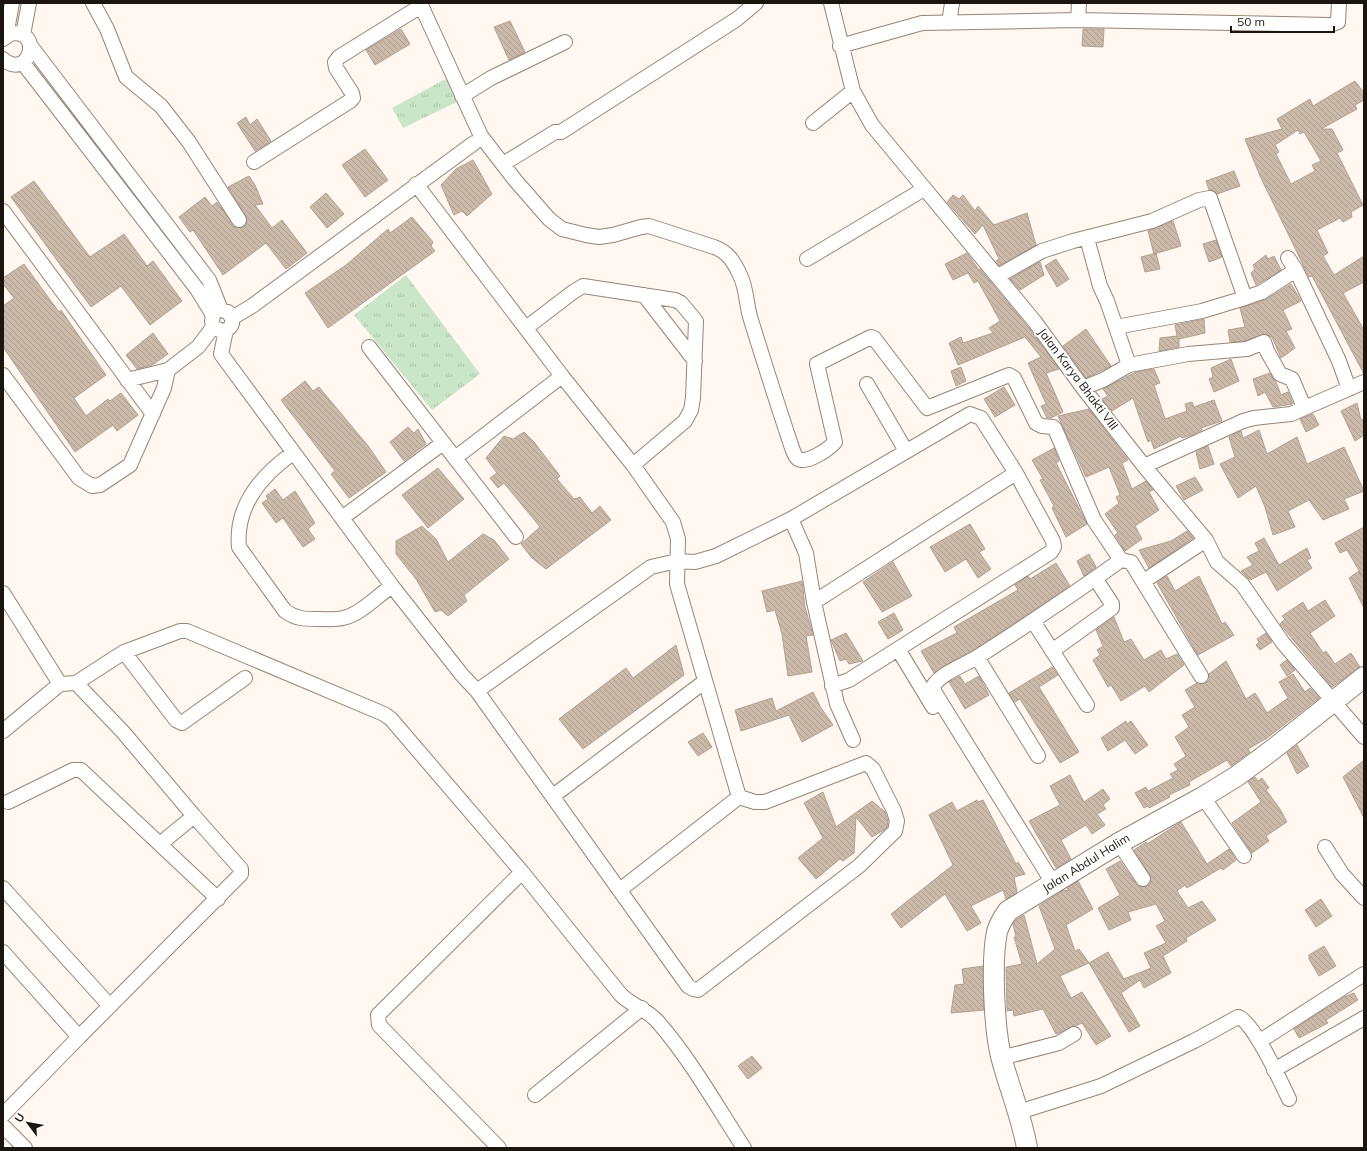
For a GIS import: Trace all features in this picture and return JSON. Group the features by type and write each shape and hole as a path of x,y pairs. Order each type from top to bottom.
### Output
{"street":[{"path":"4,38 12,3"},
{"path":"3,59 12,64 23,62 29,56 26,40 29,3"},
{"path":"93,3 107,29 126,77 161,106 189,142 239,220"},
{"path":"503,164 555,132 561,132 737,19 756,3"},
{"name":"Jalan Karya Bhakti VIII","path":"831,3 840,46 853,91 872,125 1035,322 1083,388 1144,466 1206,540 1218,562 1242,584 1283,643 1364,736"},
{"path":"949,23 952,3"},
{"path":"1078,20 1079,3"},
{"path":"840,46 922,23 1078,20 1330,25 1338,22 1339,3"},
{"path":"254,162 350,102 353,98 352,93 336,68 335,62 339,57 420,5 482,136 503,164 549,219 562,229 599,237 649,226 714,247 726,253 743,282 750,317 794,455 798,459 803,461 809,459 823,452 835,442 817,364 871,337 874,338 927,408 1011,376 1014,378 1036,423 1053,427 1055,430 1094,520 1121,560 1130,562 1144,581 1201,676"},
{"path":"4,38 14,33 26,40 209,280 221,320 221,354"},
{"path":"462,96 491,78 564,42"},
{"path":"23,62 221,320"},
{"path":"813,123 853,91"},
{"path":"127,380 168,370 198,347 221,320 252,306 416,184 474,143"},
{"path":"117,185 130,175"},
{"path":"416,184 562,376 633,465 673,522 678,539 677,584 704,682 739,797"},
{"path":"807,259 924,189"},
{"path":"998,276 1042,251 1152,221 1200,200 1210,198 1245,298"},
{"path":"3,212 152,414"},
{"path":"1087,238 1100,286 1129,365"},
{"path":"1288,258 1296,270 1339,361 1349,389"},
{"path":"1116,327 1202,311 1245,298 1262,292 1296,270"},
{"path":"526,328 572,292 583,286 675,300 681,303 696,321 695,361 691,410 685,421 633,465"},
{"path":"644,295 695,361"},
{"path":"1083,388 1103,380 1129,365 1188,354 1247,349 1264,342 1267,351 1280,374 1292,379 1304,408"},
{"path":"198,347 215,348 221,354 392,586 477,691 688,986 693,989 698,990 859,866 895,831 897,821 873,769 866,763 765,802 755,802 739,797"},
{"path":"369,347 516,536"},
{"path":"3,375 79,478 92,486 100,485 130,464 164,388 168,370"},
{"path":"455,458 562,376"},
{"path":"1144,466 1243,421 1254,418 1291,414 1364,382"},
{"path":"867,384 906,451"},
{"path":"477,691 651,567 677,561 695,562 716,556 791,519 970,414 976,415 981,418 1016,473 1053,540 1054,547 1051,552 849,680 832,686"},
{"path":"342,518 443,443"},
{"path":"293,453 268,471 252,492 243,516 238,537 239,547 285,611 294,617 303,619 341,618 359,611 392,586"},
{"path":"814,602 1016,473"},
{"path":"791,519 806,553 814,602 837,704 854,740"},
{"path":"1144,581 1206,540"},
{"path":"1046,879 933,689 933,686 940,679 1033,621 1121,560"},
{"path":"1052,651 1112,608 1112,604 1095,578"},
{"path":"3,593 60,684"},
{"path":"1033,621 1087,705"},
{"path":"3,730 60,684 76,683 124,652 180,631 187,631 384,714 396,725 522,872 621,995 632,1005 642,1008 657,1020 689,1063 744,1148"},
{"path":"898,649 1046,879"},
{"path":"124,652 176,720 182,723 245,678"},
{"path":"977,657 1038,756"},
{"name":"Jalan Abdul Halim","path":"1027,1148 1019,1112 1001,1058 996,1017 994,948 997,931 1001,920 1008,911 1046,879 1119,843 1202,797 1276,747 1364,677"},
{"path":"553,796 704,682"},
{"path":"3,1115 218,899 242,872 123,732 76,683"},
{"path":"5,799 73,770 81,770 218,899"},
{"path":"620,889 739,797"},
{"path":"1202,797 1244,856"},
{"path":"160,844 194,816"},
{"path":"1119,843 1143,879"},
{"path":"1325,847 1342,874 1364,898"},
{"path":"499,1148 379,1025 378,1015 522,872"},
{"path":"3,888 110,1006"},
{"path":"3,952 79,1037"},
{"path":"1260,1041 1364,974"},
{"path":"535,1095 642,1008"},
{"path":"1019,1112 1101,1086 1194,1041 1238,1017 1246,1020 1260,1041 1289,1099"},
{"path":"1274,1070 1364,1018"},
{"path":"1001,1058 1059,1043 1074,1034"},
{"path":"3,1126 16,1145"}],"green space":[{"path":"449,77 459,101 403,128 392,108"},
{"path":"406,275 480,374 432,410 354,315"}],"building":[{"path":"510,21 525,52 509,60 494,27"},
{"path":"401,29 410,44 375,65 366,50"},
{"path":"1083,29 1104,29 1103,47 1082,46"},
{"path":"1355,81 1364,93 1364,100 1355,105 1357,109 1321,129 1332,129 1343,150 1337,153 1363,205 1351,212 1352,217 1343,222 1340,218 1317,230 1328,253 1323,256 1334,275 1364,256 1364,282 1343,293 1364,330 1364,374 1312,276 1309,277 1260,176 1245,139 1282,129 1277,119 1310,99 1313,106","holes":["1298,130 1300,134 1304,132 1321,161 1312,165 1315,171 1291,184 1276,154 1279,152 1275,145"]},
{"path":"246,117 250,125 257,119 271,141 255,151 237,123"},
{"path":"365,149 388,180 365,197 342,165"},
{"path":"473,160 492,194 467,216 462,211 454,215 441,185 456,169"},
{"path":"1234,171 1240,186 1217,194 1213,190 1209,190 1206,181"},
{"path":"249,176 255,185 263,204 255,205 272,228 282,220 307,253 286,269 266,243 223,275 193,230 190,232 179,217 205,197 212,206 217,202 235,227 243,227 247,224 246,216 228,187"},
{"path":"34,181 90,257 124,234 147,266 153,261 182,301 150,325 121,286 91,307 11,197"},
{"path":"326,193 344,214 327,228 310,207"},
{"path":"953,195 959,199 963,195 975,211 978,206 994,225 1027,213 1036,245 999,266 996,261 999,259 983,225 975,234 947,202"},
{"path":"412,217 433,242 431,246 435,251 328,328 305,293 346,265 388,229 390,233"},
{"path":"1173,221 1181,246 1154,254 1148,231"},
{"path":"1216,240 1222,257 1209,262 1203,244"},
{"path":"967,253 979,270 980,269 1028,327 1059,369 1046,373 1063,412 1051,418 1047,418 1041,406 1046,404 1028,363 1041,357 1025,337 958,365 949,343 961,337 963,343 993,333 989,328 1000,321 978,281 974,283 968,273 953,280 945,264"},
{"path":"1156,253 1160,269 1145,272 1141,257"},
{"path":"1266,255 1268,259 1274,256 1281,270 1256,285 1251,273 1255,269 1253,265"},
{"path":"1056,259 1069,279 1057,287 1045,266"},
{"path":"1040,262 1044,275 1020,290 1010,279"},
{"path":"24,264 59,312 61,310 106,375 74,398 86,416 108,399 110,401 121,393 138,415 117,431 113,425 75,452 3,347 3,306 14,298 3,284 3,278"},
{"path":"1291,284 1301,301 1283,310 1292,329 1286,331 1295,348 1281,358 1272,337 1265,334 1245,341 1230,342 1228,330 1245,327 1240,308 1265,300"},
{"path":"1204,319 1205,333 1179,339 1179,347 1159,351 1160,338 1177,336 1175,325"},
{"path":"1086,329 1111,366 1086,378 1063,346"},
{"path":"153,333 168,354 152,365 137,369 126,355"},
{"path":"1231,359 1239,381 1214,392 1209,379 1213,377 1211,368"},
{"path":"961,367 966,381 956,386 951,371"},
{"path":"1154,369 1160,383 1154,385 1165,419 1187,411 1185,404 1192,402 1194,407 1214,400 1222,421 1201,428 1202,430 1192,435 1182,438 1181,436 1154,449 1151,440 1148,442 1133,398 1112,411 1102,399 1108,396 1103,389 1136,372"},
{"path":"1270,373 1276,382 1281,395 1288,392 1293,404 1273,407 1265,392 1258,396 1253,379"},
{"path":"305,381 313,391 319,387 369,447 386,472 349,498 331,474 335,471 281,400"},
{"path":"1004,387 1015,405 995,417 984,399"},
{"path":"1357,403 1361,420 1364,419 1364,435 1355,441 1341,411"},
{"path":"1089,409 1128,460 1122,463 1132,489 1146,481 1153,490 1149,492 1159,510 1135,526 1142,539 1125,551 1115,535 1118,533 1105,514 1119,503 1116,497 1120,495 1109,467 1086,477 1058,416"},
{"path":"1313,414 1319,425 1306,432 1300,419"},
{"path":"408,427 414,433 418,429 426,444 404,461 390,442"},
{"path":"1259,430 1267,454 1297,437 1307,464 1344,447 1364,491 1344,499 1349,509 1323,520 1309,500 1288,511 1295,527 1273,535 1265,507 1256,486 1238,498 1220,464 1235,457 1229,437 1241,431 1243,438"},
{"path":"524,432 534,442 560,476 557,479 574,499 580,497 592,513 600,506 611,520 546,569 532,558 521,544 540,527 504,483 498,488 490,478 497,473 486,458 504,436 513,439"},
{"path":"1208,446 1214,464 1200,469 1196,452"},
{"path":"1054,448 1059,461 1056,463 1087,524 1066,537 1052,508 1054,506 1040,480 1043,479 1032,460"},
{"path":"438,468 464,499 428,528 402,495"},
{"path":"1195,477 1203,490 1184,500 1176,486"},
{"path":"275,489 283,500 295,491 315,523 308,529 315,539 303,547 283,518 276,523 262,503 268,499 266,496"},
{"path":"970,524 985,549 979,552 991,569 978,578 966,559 945,572 930,547"},
{"path":"422,526 436,539 448,562 483,534 494,540 509,559 464,595 467,601 448,616 441,610 435,612 416,579 396,554 396,541"},
{"path":"1364,527 1364,579 1347,550 1340,553 1335,543"},
{"path":"1187,531 1193,538 1149,568 1139,550 1171,541"},
{"path":"1264,538 1279,565 1307,548 1311,558 1307,560 1312,568 1277,591 1266,572 1250,580 1241,571 1253,565 1247,557 1259,551 1255,543"},
{"path":"1089,554 1096,567 1084,576 1077,561"},
{"path":"893,562 912,596 882,612 863,582"},
{"path":"1056,563 1070,586 975,649 934,673 921,651 957,633 954,627 1018,590 1015,585 1028,576 1030,579"},
{"path":"1359,571 1364,579 1364,608 1349,578"},
{"path":"1167,576 1175,591 1199,576 1222,624 1225,622 1234,635 1198,655 1157,583"},
{"path":"802,581 805,607 813,635 806,636 812,672 788,676 782,634 775,610 767,612 762,591"},
{"path":"1325,600 1335,616 1310,633 1323,653 1326,651 1335,664 1351,653 1360,667 1332,687 1280,624 1285,619 1282,616 1303,602 1308,611"},
{"path":"894,613 903,630 888,639 878,622"},
{"path":"1114,617 1124,642 1131,639 1144,660 1161,650 1166,659 1177,654 1184,665 1149,692 1145,686 1121,701 1111,685 1108,687 1093,660 1100,655 1097,650 1103,646 1096,630"},
{"path":"846,633 863,661 849,664 846,659 840,661 831,640"},
{"path":"1266,633 1272,642 1260,650 1256,645 1259,642 1257,639"},
{"path":"676,645 684,675 583,749 559,719 626,668 633,678"},
{"path":"1287,660 1295,670 1287,676 1280,665"},
{"path":"1226,661 1246,699 1255,693 1267,713 1288,698 1279,682 1293,674 1305,692 1310,688 1319,698 1267,738 1248,749 1250,752 1231,766 1227,760 1189,782 1190,785 1169,795 1170,797 1149,808 1148,806 1144,808 1135,793 1146,787 1148,791 1173,778 1170,774 1178,770 1174,764 1186,756 1175,737 1189,727 1182,715 1195,707 1185,690 1197,683 1206,683 1209,680 1209,674"},
{"path":"1052,667 1058,675 1039,687 1079,752 1060,763 1020,699 1015,702 1009,693"},
{"path":"960,676 965,684 979,676 989,695 965,709 949,682"},
{"path":"813,692 821,708 833,725 802,742 789,715 741,731 735,710 772,698 776,711"},
{"path":"1126,721 1127,724 1131,721 1148,745 1135,754 1125,740 1108,751 1101,738"},
{"path":"703,733 712,747 698,756 688,742"},
{"path":"1297,745 1309,766 1297,774 1287,753"},
{"path":"1364,760 1364,818 1343,777"},
{"path":"1070,775 1084,802 1103,789 1110,799 1103,805 1106,809 1097,814 1105,825 1092,834 1086,825 1061,840 1071,859 1056,868 1029,821 1060,805 1050,786"},
{"path":"1255,777 1258,781 1262,778 1269,788 1266,790 1280,809 1287,822 1266,836 1269,841 1252,853 1232,823 1261,802 1248,782"},
{"path":"823,792 836,827 872,801 885,812 888,821 887,827 884,830 872,837 856,817 854,853 843,861 840,859 816,879 798,858 823,838 804,803"},
{"path":"977,800 978,802 983,800 1016,864 1018,862 1025,874 1014,877 1017,892 1006,899 1003,890 971,906 981,923 967,931 945,894 901,928 891,914 953,865 929,815 952,802 957,811"},
{"path":"1181,822 1207,864 1229,849 1236,860 1223,870 1221,868 1187,888 1185,885 1177,891 1188,908 1202,901 1216,920 1186,938 1187,941 1163,956 1171,973 1144,988 1140,980 1121,993 1140,1026 1129,1032 1089,963 1108,952 1124,979 1151,968 1144,953 1166,943 1156,926 1165,921 1156,904 1128,912 1131,920 1109,930 1098,908 1120,895 1106,869 1120,861 1136,884 1140,887 1147,886 1151,882 1150,875 1134,850 1146,842 1147,844"},
{"path":"1078,881 1093,909 1066,925 1075,951 1079,949 1089,963 1060,976 1071,998 1082,992 1111,1036 1096,1045 1082,1023 1056,1034 1043,1009 1014,1016 1013,1010 1007,1011 1006,967 1022,964 1014,937 1016,937 1013,924 1024,915 1037,964 1055,949 1039,906 1064,890 1069,891 1067,888"},
{"path":"1321,899 1332,916 1316,927 1305,910"},
{"path":"1324,946 1336,966 1319,976 1309,959 1309,955"},
{"path":"983,966 984,1010 951,1013 955,985 964,984 962,969"},
{"path":"1354,993 1358,1000 1326,1020 1328,1023 1299,1038 1294,1029 1344,997"},
{"path":"752,1056 762,1068 748,1079 738,1066"}]}
